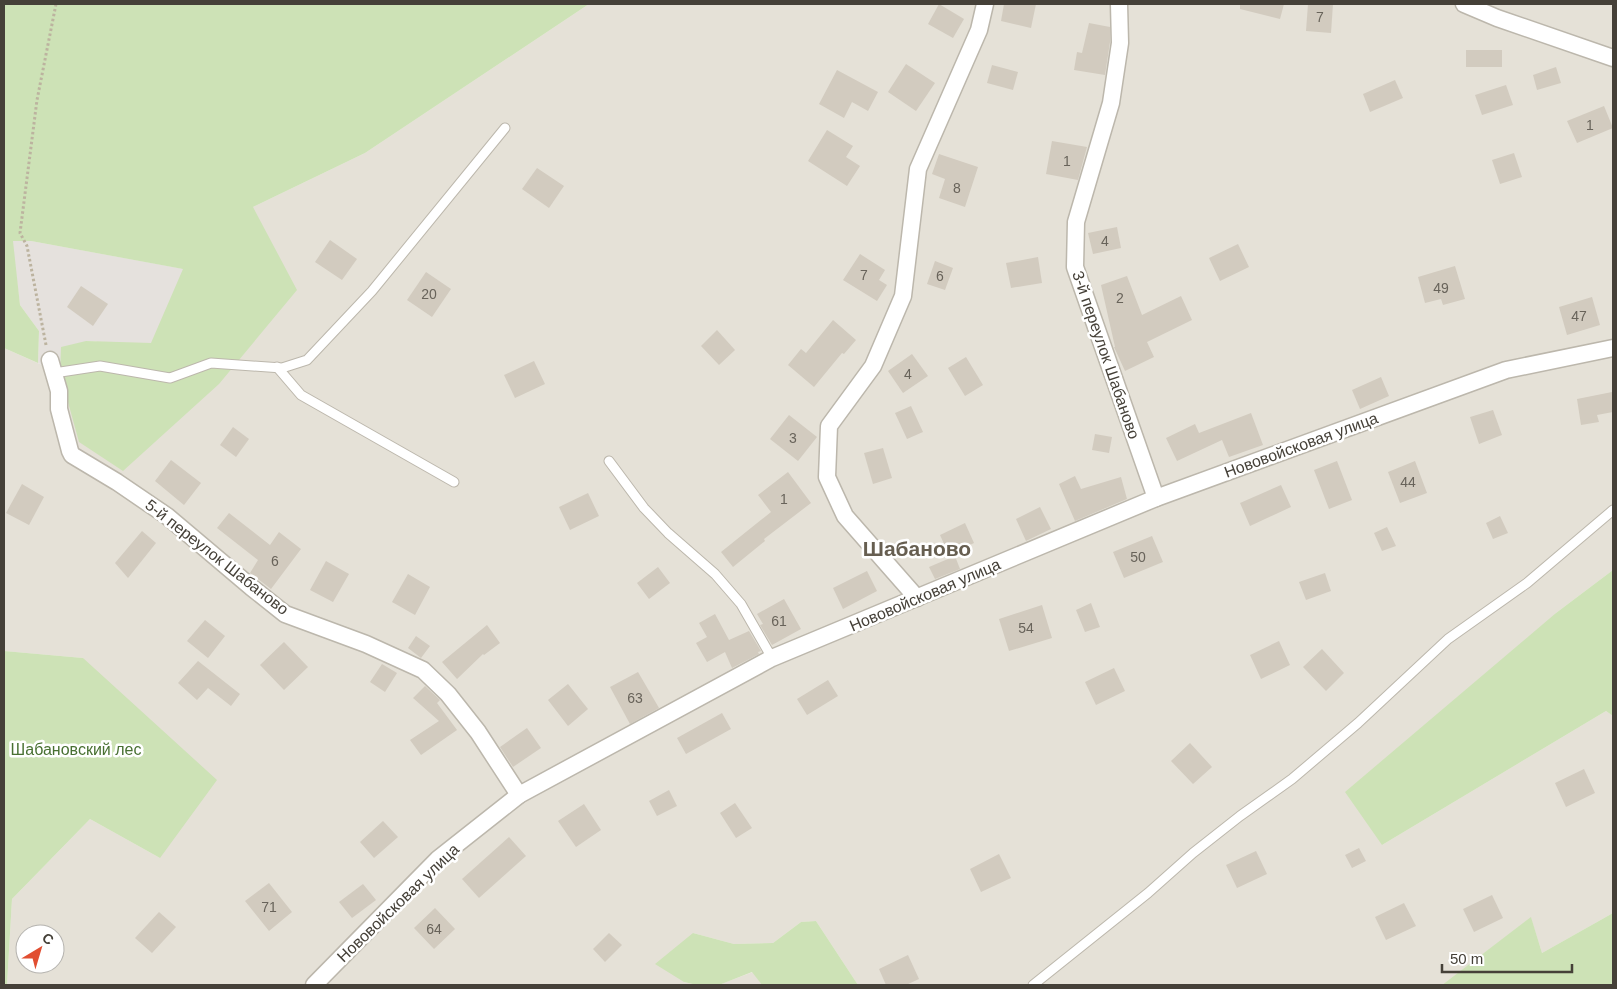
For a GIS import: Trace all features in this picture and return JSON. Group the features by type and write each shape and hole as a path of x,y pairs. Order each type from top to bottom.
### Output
{"street":[{"path":"917,598 845,516 827,477 829,426 873,366 903,296 918,169 979,30 985,4"},
{"name":"3-й переулок Шабаново","path":"1119,4 1120,43 1111,103 1076,222 1075,267 1156,498"},
{"path":"1464,4 1497,18 1613,58"},
{"name":"Нововойсковая улица","path":"314,985 438,859 519,795 772,658 1156,498 1506,370 1613,348"},
{"name":"5-й переулок Шабаново","path":"52,367 59,391 59,409 72,455 118,482 167,516 286,614 366,644 423,670 448,694 478,732 519,795"}],"lane":[{"path":"52,367 100,366 170,378 211,363 282,368 307,360 372,291 505,128"},
{"path":"277,367 301,395 454,482"},
{"path":"609,461 644,508 668,533 716,574 740,604 772,658"},
{"path":"1033,985 1148,893 1201,846 1292,779 1358,723 1448,639 1527,583 1613,510"}],"path":[{"path":"52,367 27,246 20,233 37,100 56,4"}],"shaded area":[{"name":"Шабаново","path":"589,4 1613,4 1613,570 1556,613 1382,845 1606,711 1613,716 1613,913 1542,953 1531,918 1442,985 858,985 816,921 801,922 773,943 734,944 693,933 684,982 697,985 7,985 12,899 90,819 160,858 83,658 4,651 4,348 60,373 253,207 365,153"},
{"path":"12,241 31,241 184,269 151,343 86,341 60,373 38,363 39,331 20,305"},
{"path":"753,972 762,985 719,985 721,984"}],"green space":[{"path":"4,4 589,4 365,153 253,207 297,290 219,384 123,471 79,442 60,373 61,347 86,341 151,343 183,269 31,241 13,241 20,305 39,331 38,363 4,348"},
{"path":"1613,570 1613,716 1606,711 1382,845 1345,792 1556,613"},
{"name":"Шабановский лес","path":"4,651 83,658 217,780 160,858 90,819 12,899 7,985 4,985"},
{"path":"1613,913 1613,985 1442,985 1531,917 1542,953"},
{"path":"816,921 858,985 762,985 752,972 719,985 697,985 684,982 655,964 693,933 734,944 773,943 801,922"}],"building":[{"path":"939,4 964,19 953,38 928,24"},
{"path":"1004,4 1036,4 1031,28 1001,21"},
{"path":"1240,4 1284,4 1280,19 1240,9"},
{"path":"1308,4 1333,4 1331,33 1306,31"},
{"path":"1089,23 1110,27 1110,42 1105,75 1074,70 1077,52 1082,53"},
{"path":"1466,50 1502,50 1502,67 1466,67"},
{"path":"906,64 935,83 916,111 888,92"},
{"path":"992,65 1018,72 1013,90 987,83"},
{"path":"1556,67 1561,83 1537,90 1533,75"},
{"path":"837,70 878,92 868,111 852,102 844,118 819,104"},
{"path":"1395,80 1403,98 1370,112 1363,94"},
{"path":"1506,85 1513,105 1482,115 1475,95"},
{"path":"1604,106 1613,128 1577,143 1567,121"},
{"path":"827,130 853,146 846,157 860,166 847,186 808,161"},
{"path":"1052,141 1087,147 1078,180 1046,174"},
{"path":"1514,153 1522,177 1500,184 1492,160"},
{"path":"939,154 978,167 965,207 939,198 945,179 932,174"},
{"path":"537,168 564,186 549,208 522,189"},
{"path":"1117,227 1121,248 1093,254 1088,233"},
{"path":"330,240 357,259 342,280 315,262"},
{"path":"1238,244 1249,267 1220,281 1209,258"},
{"path":"860,254 885,270 879,280 887,285 877,301 843,280"},
{"path":"1038,257 1042,283 1011,288 1006,263"},
{"path":"935,261 953,268 945,290 927,284"},
{"path":"1455,266 1465,299 1443,305 1441,299 1425,303 1418,277"},
{"path":"426,272 451,289 432,317 407,300"},
{"path":"1127,276 1142,315 1181,296 1192,320 1147,342 1154,357 1125,371 1114,347 1101,285"},
{"path":"81,286 108,304 93,326 67,307"},
{"path":"1592,297 1600,325 1567,335 1559,307"},
{"path":"833,320 856,340 844,354 842,353 814,387 788,365 801,349 806,353"},
{"path":"717,330 735,350 719,365 701,346"},
{"path":"912,354 928,376 903,393 888,371"},
{"path":"966,357 983,385 965,396 948,368"},
{"path":"534,361 545,384 515,398 504,375"},
{"path":"1381,377 1389,396 1360,409 1352,390"},
{"path":"1612,392 1613,412 1597,415 1599,422 1581,425 1577,399"},
{"path":"911,406 923,432 907,439 895,413"},
{"path":"1493,410 1502,435 1479,444 1470,417"},
{"path":"1251,413 1263,445 1229,457 1222,440 1177,461 1166,438 1195,424 1199,433"},
{"path":"789,415 817,437 798,461 770,439"},
{"path":"233,427 249,439 236,457 220,445"},
{"path":"1095,434 1112,437 1109,453 1092,450"},
{"path":"883,448 892,478 873,484 864,453"},
{"path":"171,460 201,483 184,505 155,481"},
{"path":"1337,461 1352,500 1329,509 1314,470"},
{"path":"1415,461 1427,493 1400,503 1388,472"},
{"path":"788,472 811,503 764,539 765,541 733,567 721,552 771,512 758,495"},
{"path":"1075,476 1081,489 1121,477 1127,499 1075,521 1059,484"},
{"path":"22,484 44,497 29,525 6,513"},
{"path":"1281,485 1291,507 1250,526 1240,503"},
{"path":"588,493 599,516 570,530 559,507"},
{"path":"1040,507 1051,529 1026,541 1016,519"},
{"path":"229,513 270,545 279,532 301,549 271,589 250,573 258,560 217,528"},
{"path":"1500,516 1508,533 1493,539 1486,523"},
{"path":"965,523 974,543 949,555 940,535"},
{"path":"1387,527 1396,546 1382,551 1374,533"},
{"path":"142,531 156,543 128,578 115,563"},
{"path":"1152,536 1163,562 1124,578 1113,552"},
{"path":"955,556 960,569 935,579 929,567"},
{"path":"326,561 349,574 333,602 310,590"},
{"path":"658,567 670,583 649,599 637,583"},
{"path":"867,571 877,591 843,609 833,588"},
{"path":"1325,573 1331,591 1306,600 1299,582"},
{"path":"408,574 430,587 415,615 392,602"},
{"path":"784,599 801,629 772,645 760,625 763,624 757,614"},
{"path":"1091,603 1100,627 1085,632 1076,610"},
{"path":"1042,605 1052,638 1009,651 999,619"},
{"path":"715,614 729,640 749,631 761,651 758,652 759,654 732,668 725,652 707,662 696,643 707,637 699,623"},
{"path":"205,620 225,636 208,658 187,641"},
{"path":"487,625 500,643 483,654 457,679 442,662"},
{"path":"416,636 430,646 421,658 408,648"},
{"path":"1279,641 1290,665 1261,679 1250,655"},
{"path":"284,642 308,667 284,690 260,665"},
{"path":"1322,649 1344,673 1326,691 1303,667"},
{"path":"198,661 240,694 231,706 208,688 197,700 178,683"},
{"path":"382,664 397,673 385,692 370,682"},
{"path":"1114,668 1125,691 1096,705 1085,682"},
{"path":"638,672 659,708 630,724 610,687"},
{"path":"828,680 838,696 807,715 797,699"},
{"path":"568,684 588,709 568,726 548,700"},
{"path":"425,686 440,700 437,703 457,730 421,755 410,740 439,721 413,698"},
{"path":"722,713 731,729 686,754 677,738"},
{"path":"527,728 541,748 513,767 500,747"},
{"path":"1190,743 1212,767 1193,784 1171,761"},
{"path":"1584,769 1595,793 1566,807 1555,783"},
{"path":"669,790 677,806 657,816 649,801"},
{"path":"735,803 752,828 736,838 720,813"},
{"path":"584,804 601,830 576,847 558,821"},
{"path":"383,821 398,837 374,858 360,842"},
{"path":"509,837 526,856 479,898 462,879"},
{"path":"1359,848 1366,861 1352,868 1345,855"},
{"path":"1256,851 1267,874 1237,888 1226,865"},
{"path":"999,854 1011,878 981,892 970,869"},
{"path":"269,883 292,912 269,931 245,901"},
{"path":"363,884 376,900 352,918 339,902"},
{"path":"1492,895 1503,918 1474,932 1463,909"},
{"path":"1404,903 1416,926 1386,940 1375,917"},
{"path":"435,908 455,929 434,949 414,928"},
{"path":"159,912 176,927 152,953 135,938"},
{"path":"609,933 622,945 605,962 593,949"},
{"path":"908,955 919,979 906,985 886,985 879,969"}],"district":[{"name":"Шабаново","path":"917,548"}]}
